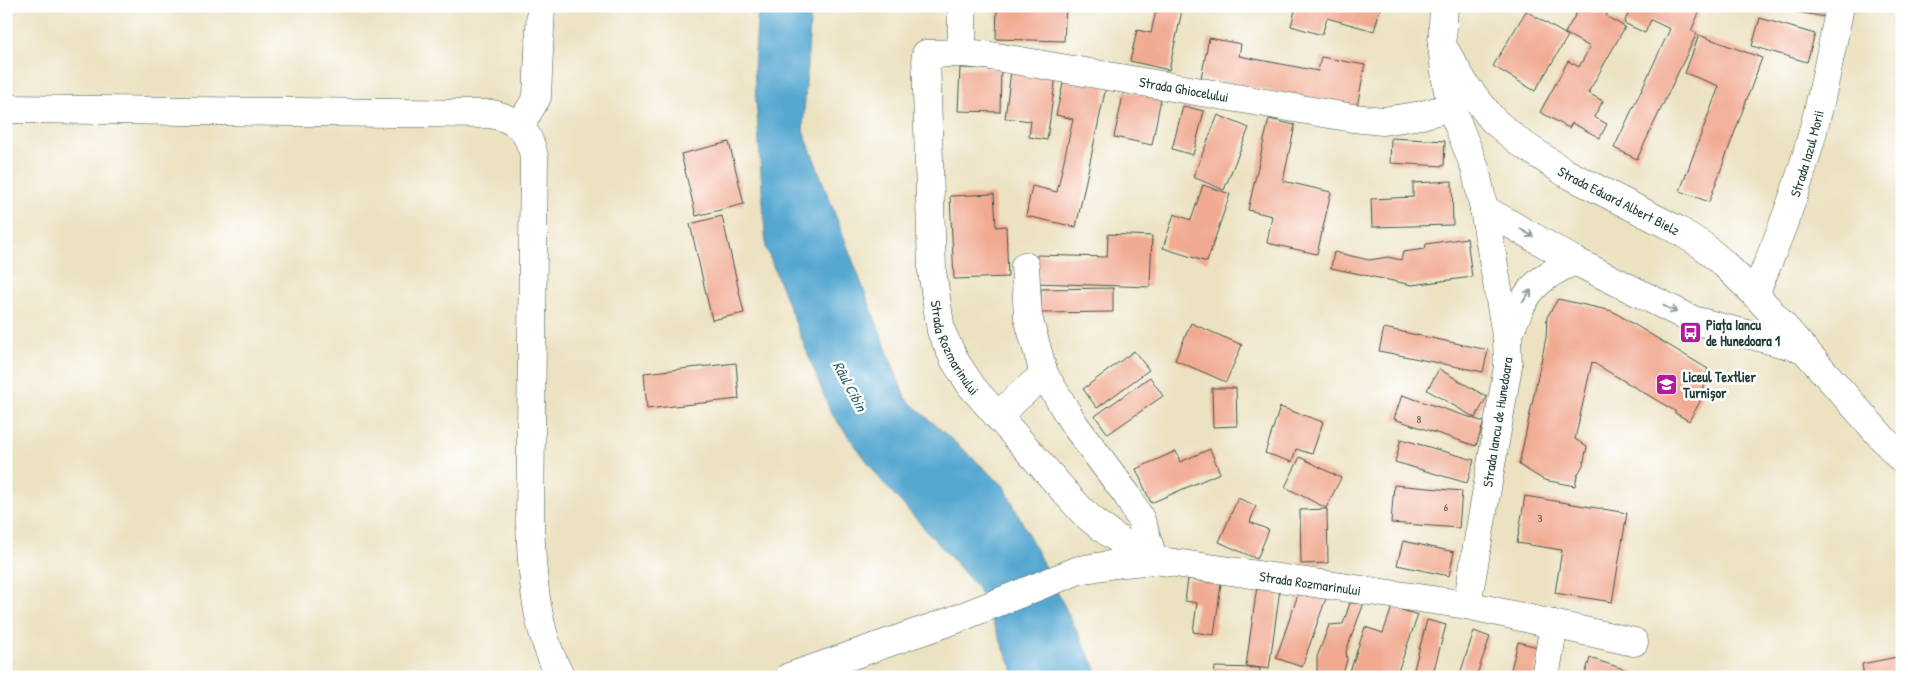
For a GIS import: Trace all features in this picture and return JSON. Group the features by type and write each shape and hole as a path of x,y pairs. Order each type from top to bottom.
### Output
{"street":[{"path":"520,126 538,97 541,6"},
{"path":"962,6 962,53"},
{"name":"Strada Iancu de Hunedoara","path":"1444,6 1442,46 1451,108 1475,168 1507,340 1508,366 1467,605"},
{"name":"Strada Iazul Morii","path":"1755,294 1778,238 1801,172 1829,64 1840,6"},
{"name":"Strada Eduard Albert Bielz","path":"1442,46 1466,86 1493,120 1518,141 1566,173 1676,229 1702,245 1723,263 1755,294 1902,460"},
{"name":"Strada Ghiocelului","path":"926,54 985,54 1353,118 1383,121 1451,108"},
{"name":"Strada Rozmarinului","path":"926,54 932,272 942,331 955,361 972,387 1099,528 1121,543 1154,560 1467,605 1634,642"},
{"path":"6,109 492,114 508,118 520,126 530,138 534,156 531,561 540,620 561,677"},
{"path":"1484,209 1575,261 1692,320 1804,349"},
{"path":"1507,340 1518,309 1532,288 1553,271 1575,261"},
{"path":"789,677 954,620 1079,570 1154,560 1141,520 1126,494 1074,424 1044,374 1028,317 1024,266"},
{"path":"997,416 1044,374"},
{"path":"1545,677 1554,624"}],"water":[{"name":"Râul Cibin","path":"758,6 811,6 803,130 905,398 1004,486 1100,677 1016,677 978,588 881,480 831,413 766,248 754,68"}],"building":[{"path":"997,6 1066,6 1064,41 996,39"},
{"path":"1157,6 1183,6 1169,70 1130,61 1137,30 1151,33"},
{"path":"1282,6 1381,6 1374,31 1327,18 1322,35 1291,26 1295,11"},
{"path":"1566,6 1611,6 1606,16 1625,27 1588,93 1603,101 1594,117 1607,124 1600,138 1572,123 1569,128 1540,112 1568,61 1579,67 1590,47 1565,33 1577,12"},
{"path":"1632,6 1702,6 1691,31 1697,33 1637,159 1614,148 1670,29 1651,20 1645,33 1624,23"},
{"path":"1776,6 1827,6 1825,17 1776,8"},
{"path":"1526,11 1568,36 1535,91 1493,66"},
{"path":"1760,18 1815,34 1807,62 1752,46"},
{"path":"1699,35 1762,58 1709,202 1680,191 1719,86 1685,73"},
{"path":"1209,38 1241,44 1239,56 1318,71 1321,57 1365,65 1357,107 1201,78"},
{"path":"960,68 1001,69 1000,112 958,111"},
{"path":"1011,71 1056,76 1047,140 1029,137 1031,121 1005,118"},
{"path":"1064,79 1106,87 1076,227 1026,216 1032,186 1057,192 1073,119 1056,115"},
{"path":"1124,91 1161,98 1152,145 1114,137"},
{"path":"1183,106 1204,111 1193,155 1172,149"},
{"path":"1218,115 1249,128 1224,190 1193,177"},
{"path":"1269,119 1295,125 1283,181 1331,192 1317,254 1267,243 1272,216 1248,210"},
{"path":"1391,138 1445,141 1444,166 1390,163"},
{"path":"729,142 744,204 696,216 681,154"},
{"path":"1452,181 1453,225 1372,227 1371,199 1413,197 1413,183"},
{"path":"1203,185 1230,194 1207,262 1163,248 1174,214 1191,220"},
{"path":"994,194 996,227 1006,226 1008,277 954,279 950,196"},
{"path":"722,216 744,313 712,320 690,224"},
{"path":"1108,234 1152,236 1150,287 1036,283 1037,255 1107,257"},
{"path":"1467,238 1472,277 1412,285 1331,268 1334,252 1369,260 1388,257 1401,260 1403,252 1425,249 1426,244"},
{"path":"1113,288 1113,312 1041,313 1041,289"},
{"name":"Liceul Textlier Turnișor","path":"1558,299 1612,311 1708,369 1701,400 1689,421 1592,362 1575,439 1587,447 1575,486 1544,480 1519,465 1546,338 1547,317"},
{"path":"1191,323 1242,345 1226,382 1175,360"},
{"path":"1384,328 1488,350 1483,372 1379,351"},
{"path":"1134,351 1149,370 1097,408 1083,389"},
{"path":"736,363 739,399 647,409 644,373"},
{"path":"1439,369 1487,397 1475,418 1427,390"},
{"path":"1150,377 1163,396 1108,434 1095,416"},
{"path":"1212,388 1236,388 1237,426 1213,427"},
{"path":"1402,395 1484,422 1476,446 1394,419"},
{"path":"1280,407 1323,422 1312,454 1296,449 1292,462 1265,453"},
{"path":"1401,439 1474,460 1467,483 1395,462"},
{"path":"1210,449 1220,473 1151,503 1136,469 1176,451 1180,462"},
{"path":"1300,457 1341,478 1326,508 1285,487"},
{"path":"1394,485 1462,491 1459,528 1391,523"},
{"path":"1525,496 1627,513 1612,602 1555,593 1562,550 1517,543"},
{"path":"1238,498 1256,506 1250,522 1269,530 1257,559 1219,542"},
{"path":"1327,509 1328,563 1301,564 1300,510"},
{"path":"1403,541 1454,552 1449,576 1397,565"},
{"path":"1188,579 1221,584 1214,635 1193,632 1197,603 1185,601"},
{"path":"1257,586 1280,589 1269,669 1246,666"},
{"path":"1300,589 1326,598 1302,667 1276,658"},
{"path":"1350,603 1364,603 1346,651 1347,660 1342,677 1317,677 1317,657 1329,625 1343,624"},
{"path":"1392,607 1418,615 1396,677 1348,677 1365,627 1383,633"},
{"path":"1427,620 1446,625 1432,677 1413,673"},
{"path":"1474,631 1490,637 1476,677 1459,677"},
{"path":"1518,642 1541,648 1533,677 1509,677"},
{"path":"1902,656 1902,677 1864,677 1862,664"},
{"path":"1590,658 1633,672 1631,677 1584,677"},
{"path":"1215,667 1260,668 1260,677 1214,677"}],"place":[{"name":"Piața Iancu de Hunedoara 1","path":"1690,332"},
{"name":"Liceul Textlier Turnișor","path":"1667,384"}]}
